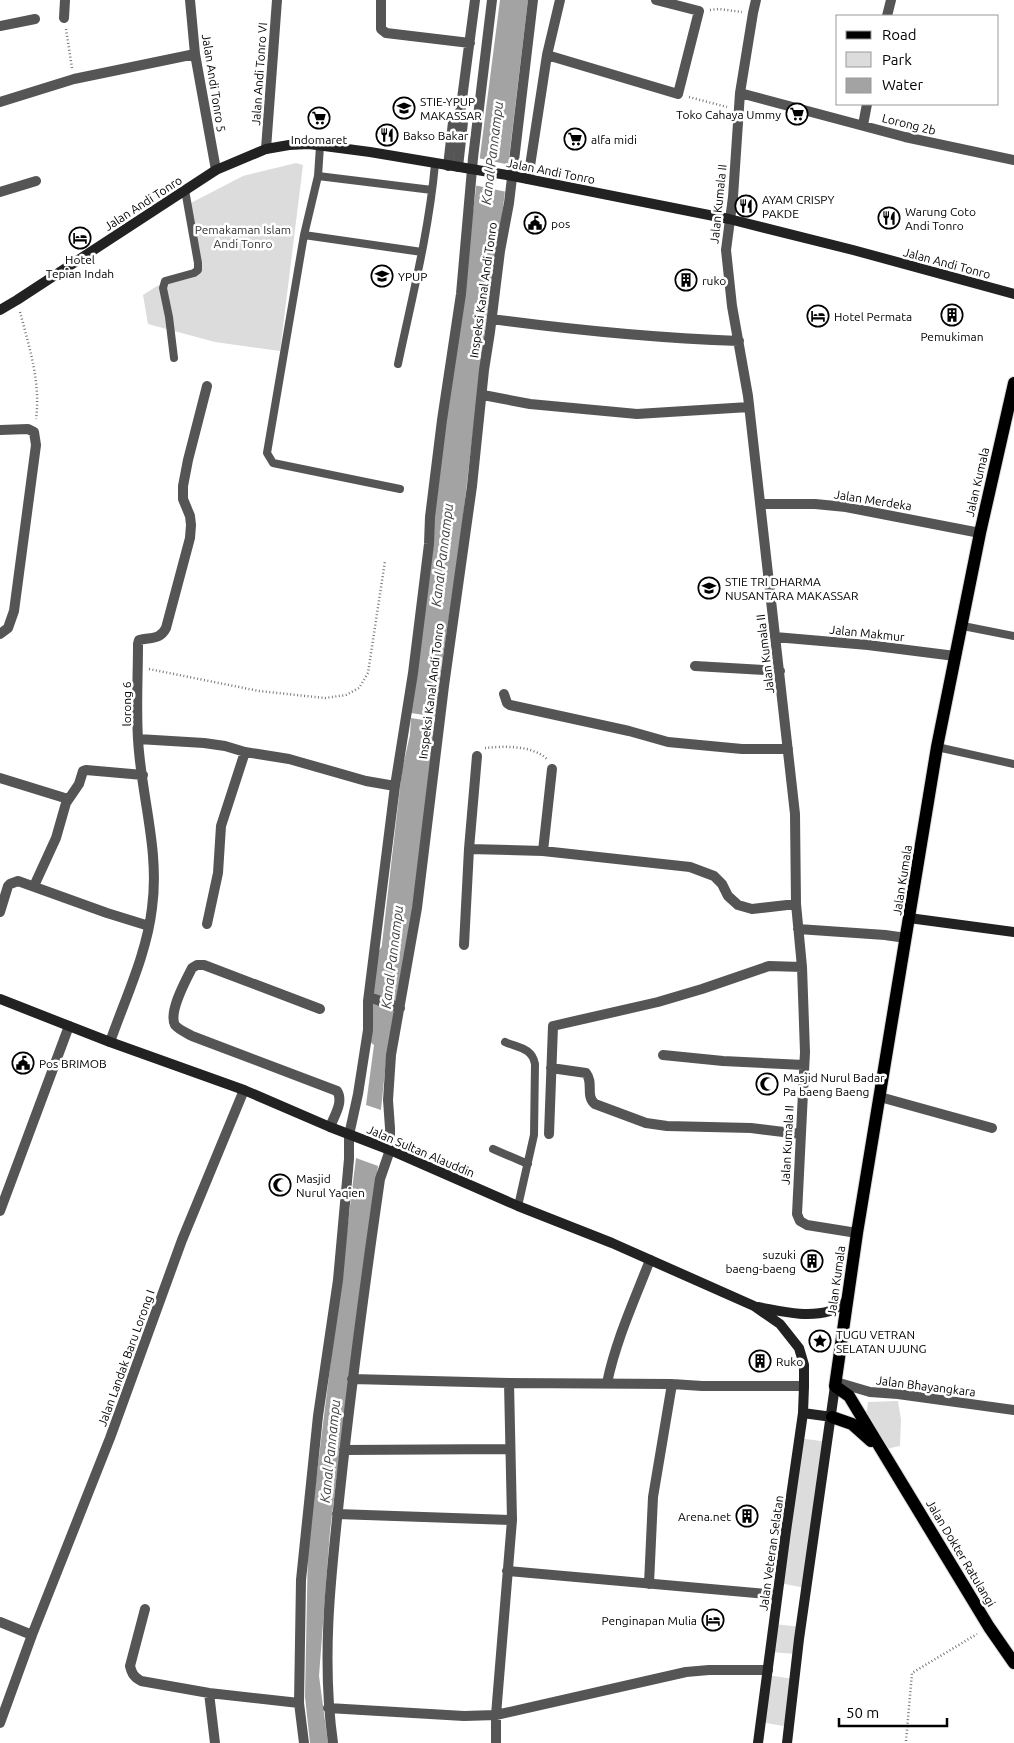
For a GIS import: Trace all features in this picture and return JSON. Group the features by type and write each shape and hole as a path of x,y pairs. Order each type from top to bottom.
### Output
{"main road":[{"name":"Jalan Andi Tonro","path":"0,310 216,170 266,149 309,144 475,169 729,219 853,250 1014,294"},
{"name":"Jalan Kumala","path":"836,1384 857,1233 937,747 980,533 1014,383"},
{"path":"909,918 1014,932"},
{"name":"Jalan Sultan Alauddin","path":"0,999 110,1042 244,1090 349,1135 390,1150 518,1206 612,1242 754,1306 780,1324 799,1348 804,1365"},
{"path":"754,1306 814,1314 832,1310 847,1301"},
{"name":"Jalan Veteran Selatan","path":"758,1743 803,1413 804,1365"},
{"path":"787,1743 799,1639 836,1384"},
{"name":"Jalan Dokter Ratulangi","path":"836,1384 849,1396 989,1626 1014,1663"},
{"path":"803,1413 832,1416"},
{"name":"Jalan Dokter Ratulangi","path":"832,1416 861,1430 886,1456"}],"street":[{"path":"64,18 65,0"},
{"name":"Jalan Andi Tonro 5","path":"190,0 195,54 216,170"},
{"name":"Jalan Andi Tonro VI","path":"266,149 277,0"},
{"path":"381,0 381,28 386,33 470,43"},
{"path":"453,166 453,122 460,114 475,0"},
{"name":"Inspeksi Kanal Andi Tonro","path":"304,1743 298,1703 301,1580 318,1416 338,1280 349,1135 358,1094 373,999 395,786 413,673 429,544 434,478 461,294 492,0"},
{"name":"Inspeksi Kanal Andi Tonro","path":"333,1743 328,1708 328,1604 352,1379 380,1179 390,1150 388,1100 391,1055 398,1007 414,933 444,686 472,486 483,395 484,370 500,251 509,203 510,176 514,164 533,0"},
{"path":"528,179 547,55 560,0"},
{"path":"547,55 678,94 699,11 656,0"},
{"name":"Jalan Kumala II","path":"756,0 740,94 726,250 732,306 749,407 795,814 796,904 802,966 804,1065 796,1209 798,1218 807,1225 857,1233"},
{"path":"887,15 891,0"},
{"path":"0,26 34,19"},
{"path":"0,102 74,79 195,54"},
{"name":"Lorong 2b","path":"740,94 863,124 905,137 1014,160"},
{"path":"863,124 867,105"},
{"path":"0,192 36,181"},
{"path":"492,319 568,329 739,341"},
{"name":"lorong 6","path":"110,1042 149,926 154,881 154,856 138,739 138,644 139,640 157,638 163,634 166,628 190,538 190,516 183,499 183,486 207,386"},
{"path":"483,395 530,404 637,414 749,407"},
{"path":"0,430 28,429 34,432 36,445 14,611 8,628 0,634"},
{"name":"Jalan Merdeka","path":"760,504 815,504 846,507 980,533"},
{"name":"Jalan Makmur","path":"775,637 868,645 955,656"},
{"path":"695,666 780,671"},
{"path":"504,694 510,706 629,730 668,742 742,749 788,749"},
{"path":"138,739 225,746 245,752 315,765 366,781 395,786"},
{"path":"207,924 218,873 221,826 245,752"},
{"path":"464,945 469,848 477,756"},
{"path":"543,851 552,769"},
{"path":"34,886 56,838 68,799 79,784 83,771 143,775"},
{"path":"0,778 68,799"},
{"path":"469,848 543,851 690,867 714,876 722,884 728,896 738,905 752,909 796,904"},
{"path":"0,912 2,895 8,886 14,882 21,882 149,926"},
{"path":"798,930 906,938"},
{"path":"320,1009 200,965 192,968 174,1008 173,1017 174,1023 178,1028 192,1036 336,1091 340,1096 340,1101 330,1127"},
{"path":"549,1134 553,1026 658,1002 769,966 802,966"},
{"path":"373,999 398,1007"},
{"path":"0,1211 69,1026"},
{"path":"663,1055 723,1061 804,1065"},
{"path":"551,1068 586,1073 590,1082 589,1095 591,1101 646,1123 667,1126 751,1128 800,1134"},
{"name":"Jalan Landak Baru Lorong I","path":"0,1723 32,1635 110,1438 182,1240 244,1090"},
{"path":"880,1097 992,1128"},
{"path":"607,1383 622,1330 650,1260"},
{"path":"352,1379 702,1386 804,1386"},
{"path":"496,1743 496,1715 512,1520 509,1383"},
{"path":"649,1584 653,1497 672,1384"},
{"name":"Jalan Bhayangkara","path":"836,1384 870,1392 1014,1410"},
{"path":"344,1450 510,1449"},
{"path":"338,1514 512,1520"},
{"path":"508,1571 778,1595"},
{"path":"145,1609 130,1666 132,1674 141,1681 209,1693 298,1703"},
{"path":"0,1622 32,1635"},
{"path":"328,1708 464,1716 496,1715 686,1672 768,1670"},
{"path":"209,1693 215,1743"}],"lane":[{"path":"320,146 318,176 304,235 267,453 273,463 400,489"},
{"path":"398,364 422,252 435,164"},
{"path":"318,176 432,190"},
{"path":"174,358 170,317 163,288 165,281 194,273 198,270 185,190"},
{"path":"304,235 422,252"},
{"path":"962,626 1014,636"},
{"path":"937,747 1014,764"},
{"path":"505,1042 528,1051 534,1058 534,1135 518,1206"},
{"path":"494,1149 528,1164"}],"path":[{"path":"699,11 720,9 753,14"},
{"path":"64,18 74,79"},
{"path":"678,94 740,110"},
{"path":"17,300 33,359 37,410 34,432"},
{"path":"138,667 259,691 325,698 346,695 359,688 368,673 385,561"},
{"path":"477,756 478,751 482,748 526,749 544,756 552,769"},
{"path":"906,1740 912,1673 989,1626"}],"green space":[{"name":"Pemakaman Islam Andi Tonro","path":"296,163 303,165 280,351 215,342 148,324 143,295 157,286 197,273 185,206 243,176"},
{"path":"898,1401 901,1420 900,1446 886,1449 866,1416 868,1402"},
{"path":"799,1438 828,1442 806,1588 779,1583"},
{"path":"774,1624 801,1627 797,1654 770,1652"},
{"path":"767,1675 794,1679 789,1727 761,1722"}],"water":[{"path":"500,0 528,0 499,241 493,267 487,312 460,543 439,683 437,717 411,713 434,516"},
{"path":"411,718 436,722 434,754 400,998 379,989 379,970 402,770 410,735"},
{"path":"377,1004 396,1010 386,1061 381,1110 366,1105"},
{"path":"356,1158 378,1166 330,1531 319,1676 328,1743 310,1743 305,1697 308,1545"}],"pier":[{"path":"478,158 510,165 507,192 474,185"}],"waterway":[{"name":"Kanal Pannampu","path":"381,1034 391,956"}],"place":[{"name":"STIE-YPUP MAKASSAR","path":"404,108"},
{"name":"Toko Cahaya Ummy","path":"797,114"},
{"name":"Indomaret","path":"319,118"},
{"name":"Bakso Bakar","path":"387,135"},
{"name":"alfa midi","path":"575,139"},
{"name":"AYAM CRISPY PAKDE","path":"746,206"},
{"name":"Warung Coto Andi Tonro","path":"889,218"},
{"name":"pos","path":"535,223"},
{"name":"Hotel Tepian Indah","path":"80,238"},
{"name":"YPUP","path":"382,276"},
{"name":"ruko","path":"686,280"},
{"name":"Pemukiman","path":"952,315"},
{"name":"Hotel Permata","path":"818,316"},
{"name":"STIE TRI DHARMA NUSANTARA MAKASSAR","path":"709,588"},
{"name":"Pos BRIMOB","path":"23,1063"},
{"name":"Masjid Nurul Badar Pa baeng Baeng","path":"767,1084"},
{"name":"Masjid Nurul Yaqien","path":"280,1185"},
{"name":"suzuki baeng-baeng","path":"812,1261"},
{"name":"TUGU VETRAN SELATAN UJUNG","path":"820,1341"},
{"name":"Ruko","path":"760,1361"},
{"name":"Arena.net","path":"747,1516"},
{"name":"Penginapan Mulia","path":"713,1620"}]}
